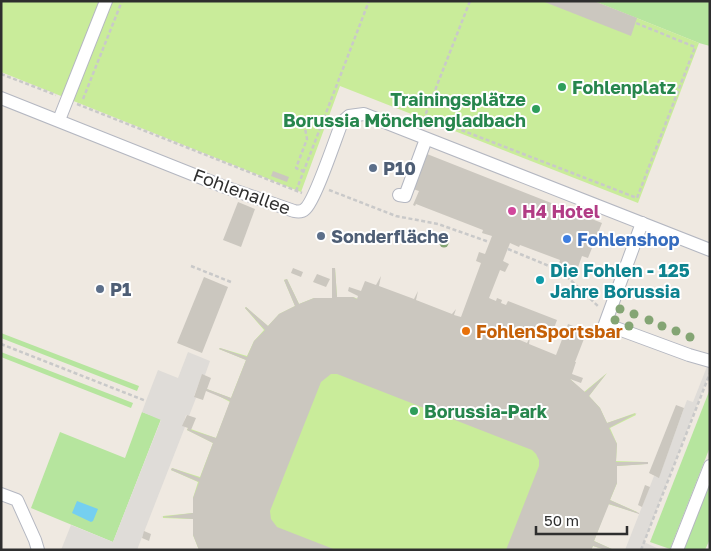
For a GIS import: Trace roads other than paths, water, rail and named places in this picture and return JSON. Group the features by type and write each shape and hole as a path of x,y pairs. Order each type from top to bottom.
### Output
{"street":[{"path":"59,120 106,1"},
{"name":"Fohlenallee","path":"1,98 222,186 299,214 305,210 312,198 342,122 349,116 359,113 710,250"},
{"path":"400,195 404,196 426,139"},
{"path":"642,223 605,324 689,356 710,361"},
{"path":"677,550 710,466"},
{"path":"1,494 17,500 38,550"}],"water":[{"path":"77,501 98,509 93,521 91,522 72,513"}],"place":[{"name":"Fohlenplatz","path":"562,87"},
{"name":"Trainingsplätze Borussia Mönchengladbach","path":"536,109"},
{"name":"P10","path":"373,168"},
{"name":"H4 Hotel","path":"512,211"},
{"name":"Sonderfläche","path":"321,236"},
{"name":"Fohlenshop","path":"567,239"},
{"name":"Die Fohlen - 125 Jahre Borussia","path":"540,280"},
{"name":"P1","path":"100,289"},
{"name":"FohlenSportsbar","path":"466,331"},
{"name":"Borussia-Park","path":"414,411"}]}
